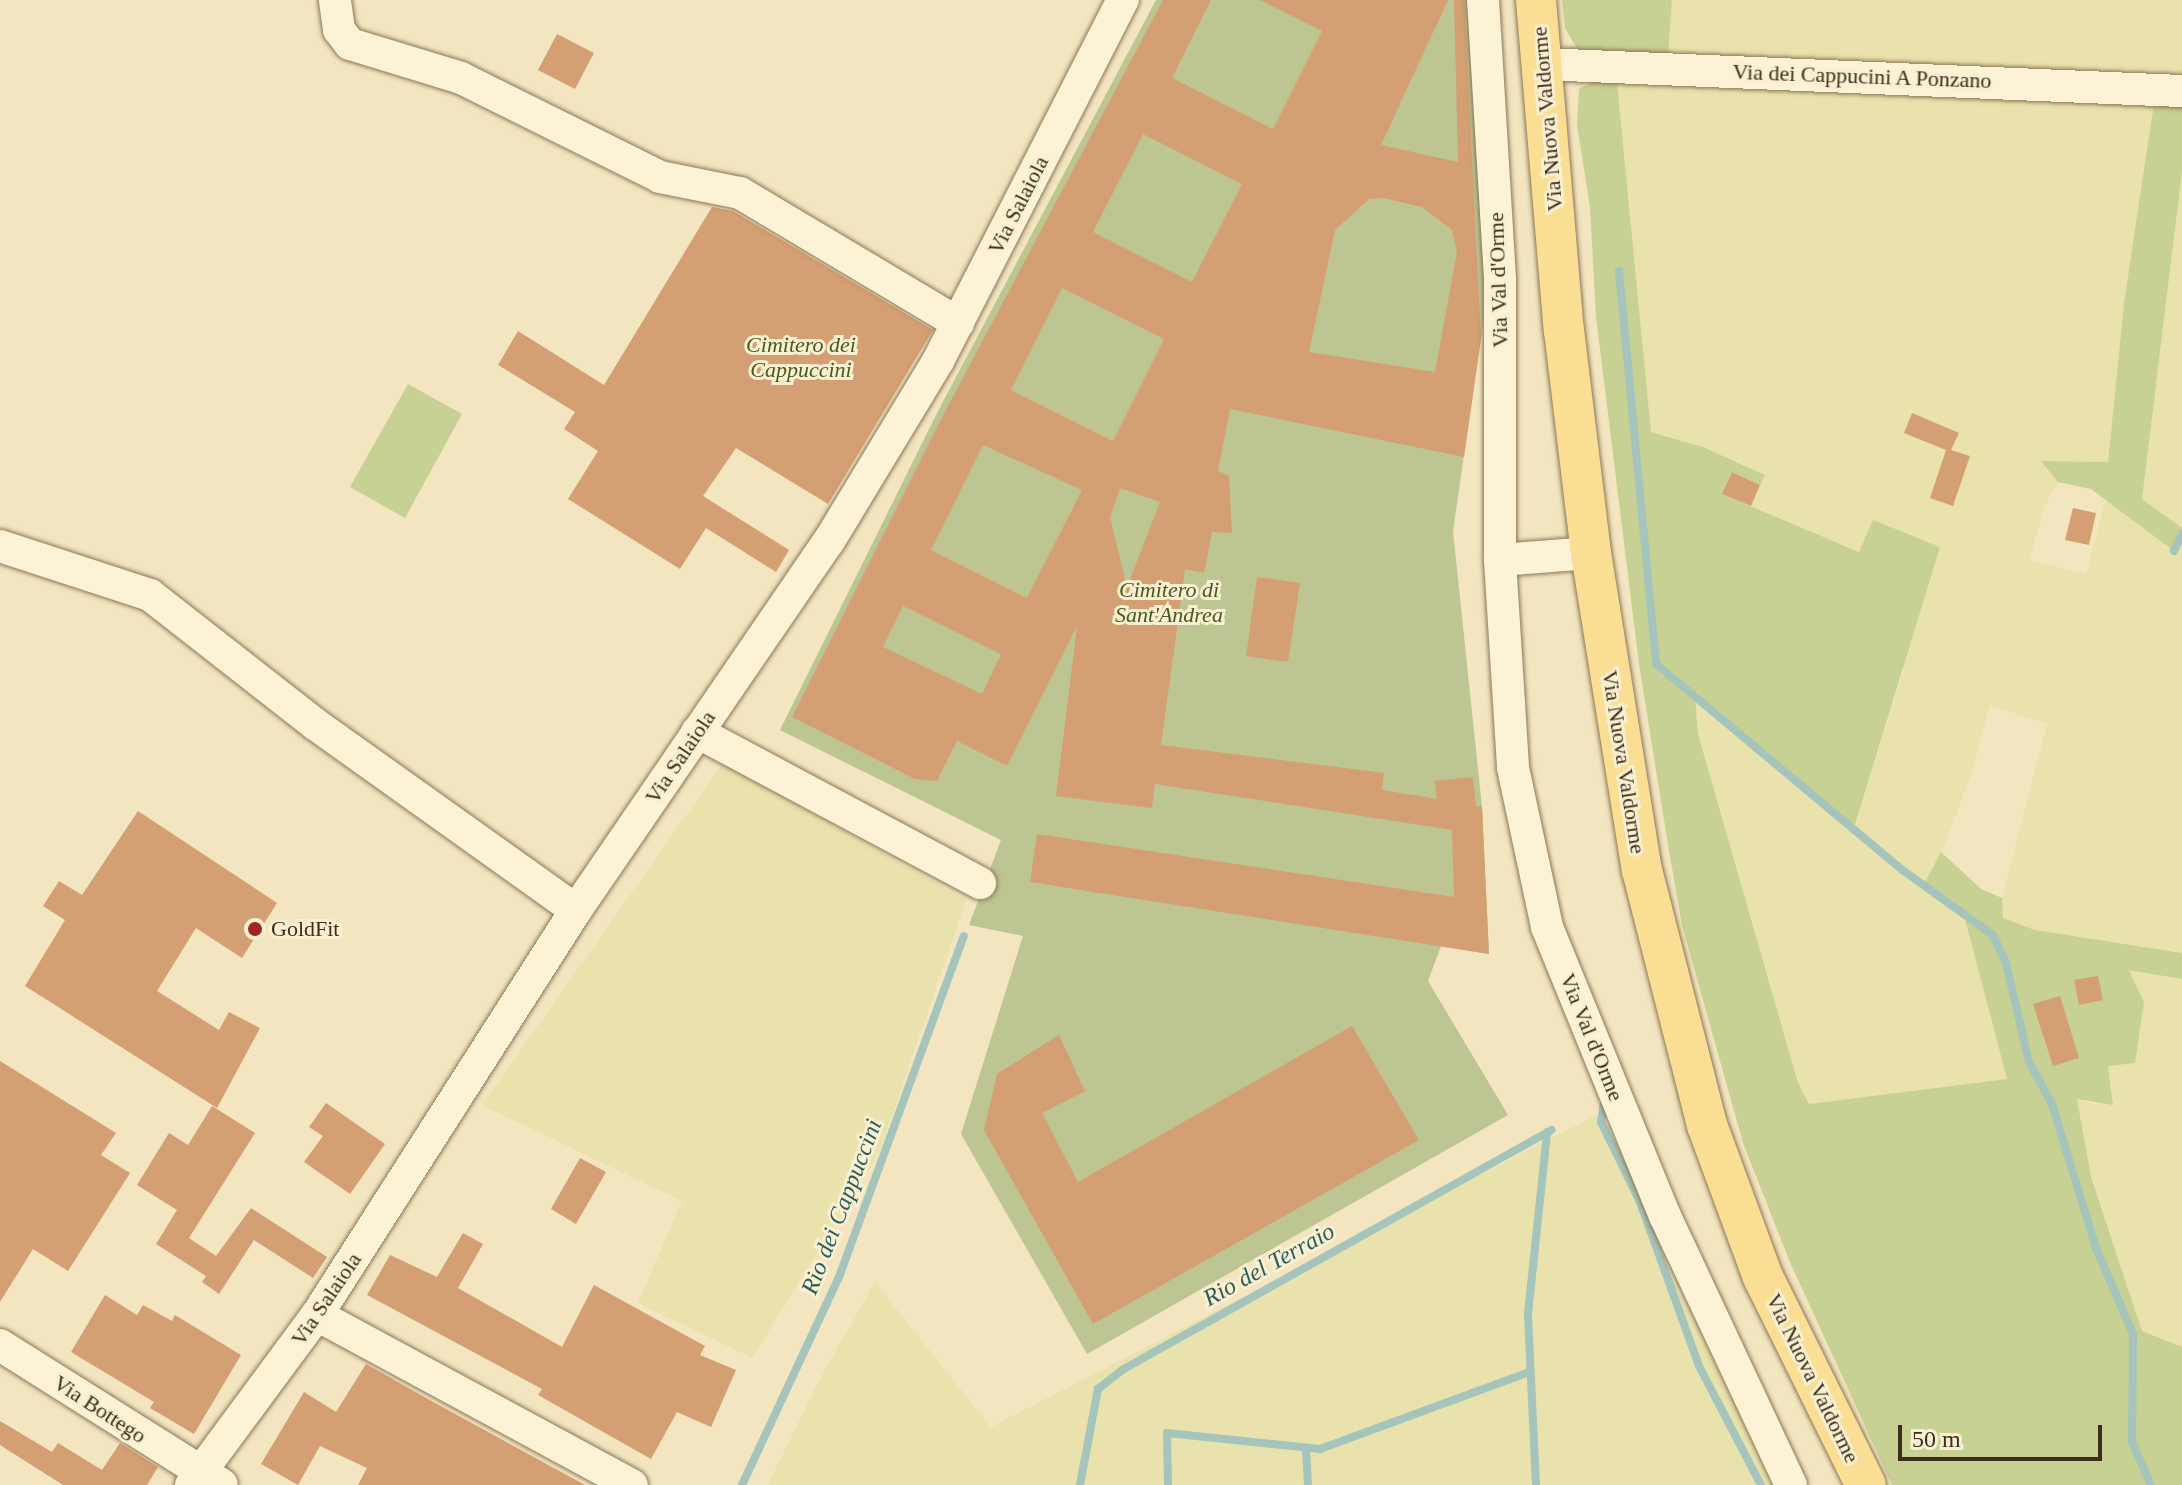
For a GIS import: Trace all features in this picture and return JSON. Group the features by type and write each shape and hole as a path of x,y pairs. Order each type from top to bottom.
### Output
{"main road":[{"name":"Via Nuova Valdorme","path":"1536,0 1564,330 1591,553 1642,870 1707,1125 1763,1277 1866,1485"}],"street":[{"name":"Via Salaiola","path":"204,1481 317,1315 576,910 829,541 958,323 1123,0"},
{"name":"Via Val d'Orme","path":"1483,0 1500,280 1500,560 1513,768 1547,927 1665,1216 1791,1485"},
{"path":"335,1 339,30 350,44 461,78 660,177 740,193 958,323"},
{"name":"Via dei Cappucini A Ponzano","path":"1542,64 2182,91"},
{"path":"0,546 150,595 315,724 576,910"},
{"path":"1500,560 1591,553"},
{"path":"697,732 980,883"},
{"path":"317,1315 632,1485"},
{"name":"Via Bottego","path":"0,1345 204,1481"}],"shaded area":[{"path":"1672,0 2182,0 2182,91 2156,91 2124,302 2108,462 2042,461 2058,482 2044,507 2030,560 2086,574 2106,498 2174,550 2182,534 2182,953 2035,930 2003,918 2002,898 2047,724 1990,705 1972,772 1934,873 1938,897 1964,915 2007,1079 1810,1104 1798,1083 1698,734 1695,696 1854,828 1905,667 1873,520 1860,552 1751,506 1764,474 1703,447 1651,432 1615,67 1667,68"},
{"path":"2182,172 2182,528 2142,499"},
{"path":"723,763 966,900 880,1151 752,1358 638,1303 682,1201 482,1105"},
{"path":"2129,969 2182,979 2182,1347 2142,1331 2091,1177 2077,1098 2097,1106 2113,1088 2107,1066 2144,1002"},
{"path":"1602,1112 1775,1485 768,1485 817,1384 875,1282 991,1427"}],"green space":[{"name":"Cimitero di Sant'Andrea","path":"1156,0 1471,0 1489,282 1453,531 1482,807 1489,954 1441,946 1428,981 1508,1115 1087,1354 961,1134 1023,936 969,925 1001,840 780,730 939,409"},
{"path":"1562,0 1672,0 1667,68 1583,59 1565,28"},
{"path":"1594,81 1617,83 1651,432 1703,447 1765,475 1760,485 1732,472 1722,494 1859,552 1873,520 1940,547 1854,828 1695,697 1698,734 1798,1083 1809,1104 2007,1079 1964,915 1923,886 1941,852 1981,889 2002,898 2003,918 2035,930 2182,953 2182,979 2129,970 2144,1002 2135,1063 2108,1066 2113,1105 2077,1099 2091,1177 2142,1331 2182,1347 2182,1485 1892,1485 1789,1260 1743,1143 1682,925 1669,851 1639,664 1596,317 1590,207 1577,125 1579,89"},
{"path":"2156,90 2182,91 2182,172 2142,499 2182,528 2174,551 2091,489 2058,482 2041,461 2108,462 2124,303"},
{"path":"408,384 462,414 405,518 350,487"}],"building":[{"path":"1163,0 1211,0 1172,78 1273,129 1322,31 1260,0 1448,0 1381,145 1458,162 1454,0 1464,0 1481,339 1464,457 1230,409 1218,471 1229,476 1232,533 1212,532 1204,573 1185,569 1161,745 1384,773 1382,790 1437,799 1435,781 1473,777 1476,806 1482,807 1489,954 1030,882 1037,834 1454,897 1452,830 1155,784 1152,808 1056,796 1077,626 1007,766 957,741 937,781 915,779 792,717 938,425","holes":["1143,134 1242,184 1192,282 1093,232","1383,198 1422,207 1452,230 1457,252 1435,372 1309,352 1335,230 1369,199","1062,288 1164,339 1113,441 1011,390","983,445 1082,490 1027,598 931,550","1120,488 1160,502 1127,587 1110,517","903,606 1001,654 982,694 883,647"]},
{"path":"557,34 594,53 575,89 538,70"},
{"name":"Cimitero dei Cappuccini","path":"712,207 733,211 933,330 828,504 736,448 703,496 789,550 776,572 706,528 680,569 568,499 598,451 564,429 575,412 498,365 518,331 604,385"},
{"path":"1912,413 1959,433 1951,450 1970,456 1953,506 1930,498 1946,450 1904,433"},
{"path":"1732,472 1760,485 1751,506 1722,494"},
{"path":"2073,508 2096,513 2089,545 2065,540"},
{"path":"1257,577 1300,583 1288,662 1246,656"},
{"path":"138,811 277,903 242,958 196,928 157,991 219,1030 229,1012 260,1028 217,1108 25,986 65,920 43,906 59,881 82,895"},
{"path":"2098,976 2103,1000 2079,1005 2074,980"},
{"path":"2060,996 2079,1058 2053,1066 2033,1004"},
{"path":"1352,1026 1419,1140 1093,1324 984,1130 997,1074 1059,1035 1085,1091 1042,1113 1078,1182"},
{"path":"0,1061 116,1133 101,1155 130,1173 68,1271 33,1249 0,1302"},
{"path":"326,1103 385,1144 350,1194 304,1162 323,1136 309,1127"},
{"path":"212,1106 255,1133 189,1238 216,1256 251,1208 327,1257 313,1278 254,1240 219,1294 202,1282 206,1276 156,1244 177,1210 137,1185 169,1133 188,1145"},
{"path":"580,1158 606,1172 576,1224 551,1209"},
{"path":"463,1233 483,1244 458,1288 562,1347 594,1285 705,1346 700,1355 736,1370 711,1427 677,1412 651,1459 538,1395 542,1389 367,1295 390,1255 437,1277"},
{"path":"105,1295 137,1315 143,1305 172,1321 175,1315 241,1355 194,1434 150,1408 154,1402 71,1352"},
{"path":"366,1364 585,1485 358,1485 367,1468 320,1446 298,1485 261,1464 304,1392 336,1412"},
{"path":"0,1421 52,1452 58,1443 102,1470 120,1443 158,1467 147,1485 63,1485 0,1445"}],"waterway":[{"path":"1619,271 1656,664 1901,869 1993,935 2006,963 2029,1062 2052,1104 2096,1248 2133,1334 2132,1442 2151,1485"},
{"path":"2174,551 2182,534"},
{"name":"Rio dei Cappuccini","path":"742,1485 839,1277 964,936"},
{"path":"1605,1097 1601,1122 1640,1202 1699,1366 1761,1485"},
{"name":"Rio del Terraio","path":"1080,1485 1098,1389 1122,1370 1552,1130"},
{"path":"1536,1485 1528,1314 1547,1132"},
{"path":"1168,1485 1167,1433 1320,1449 1529,1372"},
{"path":"1306,1448 1308,1485"}],"place":[{"name":"GoldFit","path":"255,929"}]}
